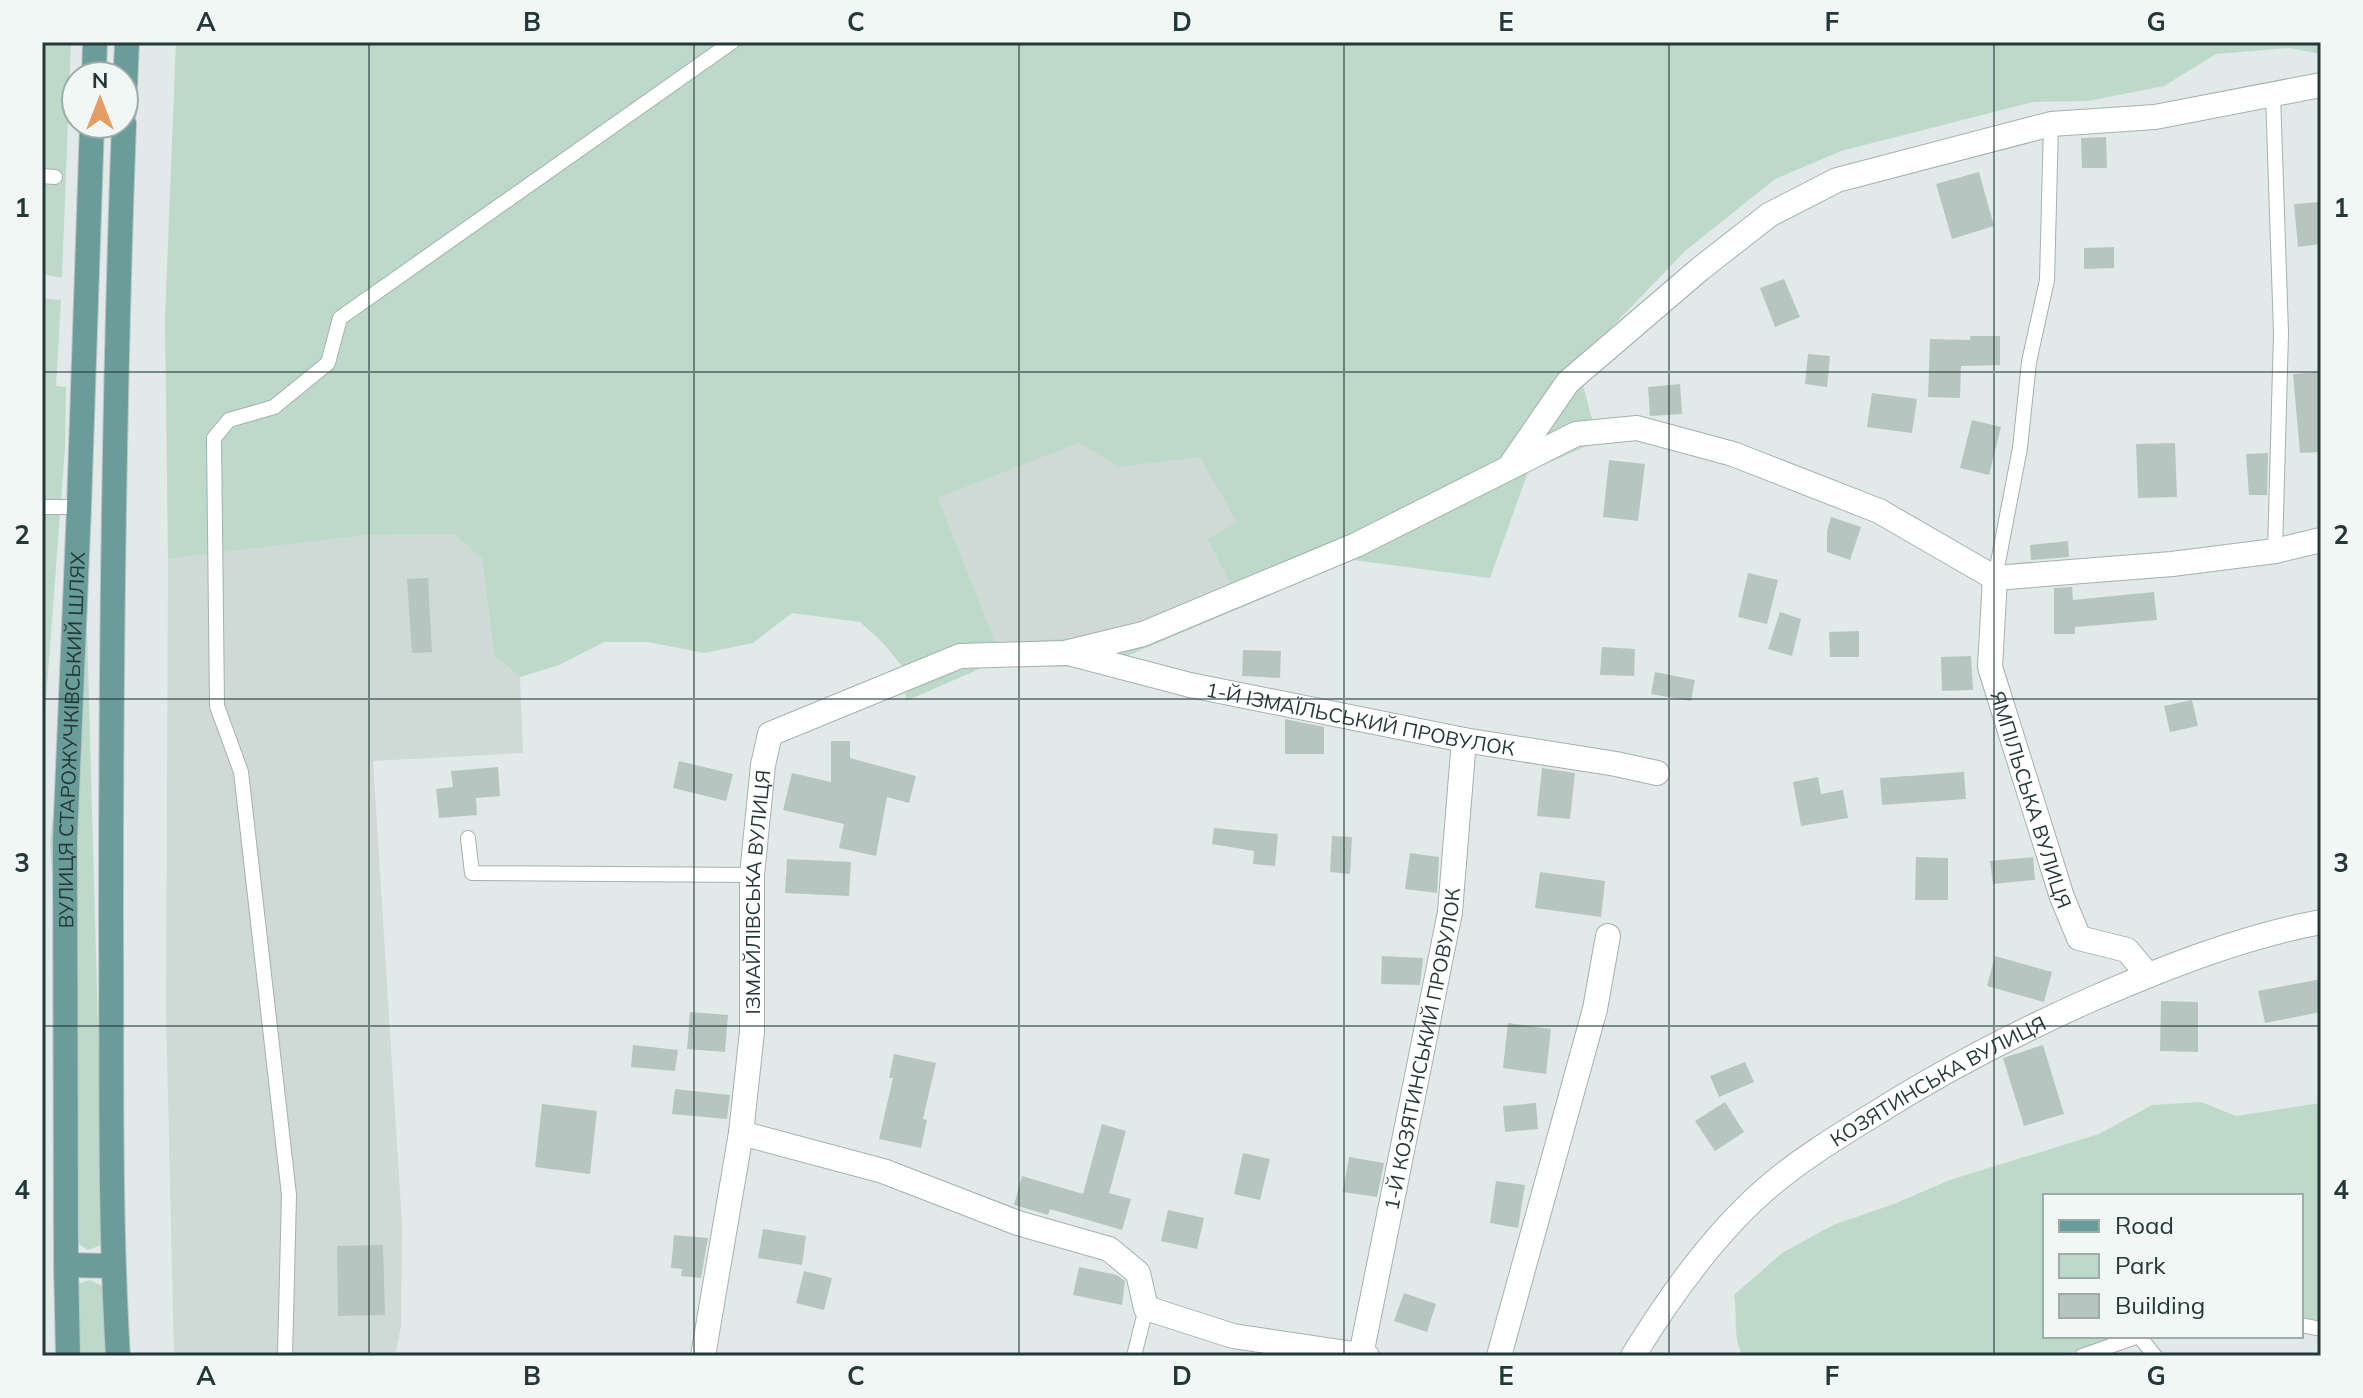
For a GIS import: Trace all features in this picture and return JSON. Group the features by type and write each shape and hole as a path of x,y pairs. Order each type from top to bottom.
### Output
{"main road":[{"name":"ВУЛИЦЯ СТАРОЖУЧКІВСЬКИЙ ШЛЯХ","path":"68,1356 65,840 91,140"},
{"name":"ВУЛИЦЯ СТАРОЖУЧКІВСЬКИЙ ШЛЯХ","path":"118,1356 112,1266 111,838 116,326 123,140"},
{"path":"66,1265 112,1266"}],"street":[{"path":"1509,468 1568,382 1700,269 1769,215 1837,180 2051,124 2155,117 2321,85"},
{"path":"1065,653 1143,634 1356,545 1576,434 1637,428 1733,454 1879,511 1995,578 2172,564 2275,551 2321,540"},
{"name":"ЯМПІЛЬСЬКА ВУЛИЦЯ","path":"1995,578 1990,667 2062,897 2079,938 2127,950 2148,975"},
{"name":"1-Й ІЗМАЇЛЬСЬКИЙ ПРОВУЛОК","path":"1065,653 1190,685 1464,740 1657,773"},
{"name":"ІЗМАЙЛІВСЬКА ВУЛИЦЯ","path":"703,1356 741,1133 752,1032 752,875 763,765 770,734 960,656 1065,653"},
{"name":"1-Й КОЗЯТИНСЬКИЙ ПРОВУЛОК","path":"1364,1355 1450,912 1464,740"},
{"name":"КОЗЯТИНСЬКА ВУЛИЦЯ","path":"1633,1356 1720,1235 1773,1183 1929,1079 2013,1035 2148,975 2274,931 2321,922"},
{"path":"1499,1356 1595,1009 1608,936"},
{"path":"741,1133 883,1171 1018,1223 1109,1249 1138,1273 1146,1308 1233,1336 1364,1355"}],"lane":[{"path":"285,1356 289,1195 241,772 217,706 214,438 229,420 274,407 328,363 340,318 732,42"},
{"path":"2273,94 2281,333 2275,551"},
{"path":"1995,578 2020,448 2029,362 2047,280 2051,124"},
{"path":"42,507 79,507"},
{"path":"468,838 472,873 752,875"},
{"path":"1134,1356 1146,1308"},
{"path":"2082,1356 2133,1338"},
{"path":"2141,1338 2155,1356"}],"shaded area":[{"path":"1079,443 1119,467 1200,456 1238,522 1232,586 1122,633 996,644 938,498"},
{"path":"454,534 482,559 494,655 520,677 523,753 373,761 402,1224 401,1326 395,1356 174,1356 166,1012 168,559 366,535"}],"green space":[{"path":"42,42 71,42 70,60 60,60 60,140 67,140 62,278 42,274"},
{"path":"176,42 2321,42 2321,54 2289,48 2216,54 2164,86 2088,101 2033,102 1841,151 1775,179 1685,251 1577,363 1598,441 1528,472 1490,578 1353,560 1101,667 986,666 906,701 903,667 860,622 792,613 753,643 704,653 648,642 604,642 559,665 520,677 494,655 482,559 454,534 366,535 168,559 165,319","holes":["1079,443 1119,467 1200,457 1237,522 1208,539 1231,586 1122,633 996,644 938,498"]},
{"path":"42,298 61,300 56,386 66,387 65,447 42,753"},
{"path":"84,519 104,1244 88,1250 73,1240 50,842"},
{"path":"2201,1102 2236,1116 2321,1103 2321,1320 2303,1319 2303,1194 2043,1194 2043,1338 2110,1338 2083,1350 2054,1356 1743,1356 1736,1334 1734,1295 1782,1253 1833,1225 1950,1180 2099,1134 2152,1105"},
{"path":"90,1280 104,1287 109,1356 81,1356 76,1284"}],"building":[{"path":"2106,137 2107,168 2082,168 2081,138"},
{"path":"1979,172 1994,226 1952,239 1936,184"},
{"path":"2321,202 2321,244 2298,247 2294,204"},
{"path":"2114,247 2114,268 2084,269 2084,248"},
{"path":"1784,279 1800,317 1775,327 1760,288"},
{"path":"1970,336 2000,336 2000,365 1961,366 1960,398 1928,397 1930,339 1970,340"},
{"path":"1808,354 1830,356 1827,387 1805,384"},
{"path":"2321,372 2321,410 2318,410 2320,452 2300,453 2293,374"},
{"path":"1680,384 1682,414 1650,416 1648,387"},
{"path":"1872,393 1917,399 1912,433 1867,427"},
{"path":"1972,420 2001,427 1989,475 1960,468"},
{"path":"2175,443 2177,497 2138,498 2136,444"},
{"path":"2268,453 2267,495 2249,495 2246,454"},
{"path":"1609,460 1645,464 1638,521 1603,517"},
{"path":"1831,517 1861,527 1850,560 1827,552"},
{"path":"2068,541 2069,557 2031,560 2030,545"},
{"path":"1748,573 1778,580 1767,624 1738,617"},
{"path":"428,578 432,652 412,653 407,579"},
{"path":"2072,587 2073,600 2154,592 2157,620 2075,627 2075,634 2054,634 2054,588"},
{"path":"1780,612 1801,619 1792,656 1768,649"},
{"path":"1859,631 1859,657 1830,657 1829,632"},
{"path":"1602,647 1635,649 1634,676 1600,675"},
{"path":"1243,650 1281,651 1280,678 1242,676"},
{"path":"1971,656 1973,690 1942,691 1941,657"},
{"path":"1655,672 1695,680 1691,701 1651,694"},
{"path":"2192,700 2198,726 2170,732 2164,706"},
{"path":"1285,719 1324,727 1324,754 1285,754"},
{"path":"831,741 850,741 850,758 916,776 909,803 887,797 876,856 839,848 844,824 783,810 792,773 831,782"},
{"path":"679,761 733,774 726,801 673,788"},
{"path":"498,767 500,796 476,798 477,815 439,818 436,789 453,787 451,771"},
{"path":"1542,768 1575,773 1570,819 1537,816"},
{"path":"1964,772 1966,799 1882,805 1880,778"},
{"path":"1818,777 1821,794 1843,790 1848,818 1801,826 1793,782"},
{"path":"1214,828 1278,834 1275,866 1253,864 1254,851 1212,844"},
{"path":"1332,836 1352,837 1350,874 1330,872"},
{"path":"1410,853 1439,857 1437,893 1405,889"},
{"path":"1916,857 1948,858 1948,900 1915,900"},
{"path":"2033,857 2035,880 1993,884 1990,861"},
{"path":"787,859 851,862 849,896 785,893"},
{"path":"1540,872 1605,881 1601,917 1535,908"},
{"path":"1382,956 1423,958 1420,985 1381,984"},
{"path":"1995,956 2052,972 2044,1002 1987,986"},
{"path":"2321,979 2321,1012 2265,1023 2258,991"},
{"path":"2161,1001 2198,1002 2198,1052 2160,1051"},
{"path":"690,1012 728,1015 725,1052 687,1049"},
{"path":"1508,1023 1551,1029 1546,1074 1503,1068"},
{"path":"633,1045 678,1050 675,1071 631,1067"},
{"path":"2043,1045 2064,1114 2024,1126 2003,1058"},
{"path":"894,1054 936,1063 923,1119 927,1120 921,1148 879,1139 893,1078 889,1078"},
{"path":"1745,1062 1754,1082 1719,1097 1710,1076"},
{"path":"675,1089 730,1095 727,1119 672,1114"},
{"path":"1725,1102 1744,1132 1715,1151 1695,1121"},
{"path":"1536,1103 1538,1129 1505,1132 1503,1106"},
{"path":"542,1104 597,1111 590,1174 535,1167"},
{"path":"1102,1124 1126,1131 1109,1193 1131,1199 1122,1230 1050,1209 1048,1215 1014,1205 1022,1176 1083,1194"},
{"path":"1243,1153 1270,1159 1260,1200 1234,1194"},
{"path":"1349,1157 1384,1163 1377,1197 1343,1192"},
{"path":"1496,1181 1525,1185 1518,1228 1490,1223"},
{"path":"1168,1210 1204,1218 1197,1249 1161,1241"},
{"path":"763,1229 806,1236 802,1265 758,1258"},
{"path":"674,1235 708,1238 701,1278 681,1276 682,1269 671,1268"},
{"path":"383,1245 385,1315 338,1316 337,1246"},
{"path":"1079,1267 1117,1275 1125,1281 1122,1305 1073,1295"},
{"path":"804,1271 832,1278 824,1310 796,1303"},
{"path":"1404,1293 1436,1304 1427,1332 1394,1321"}]}
